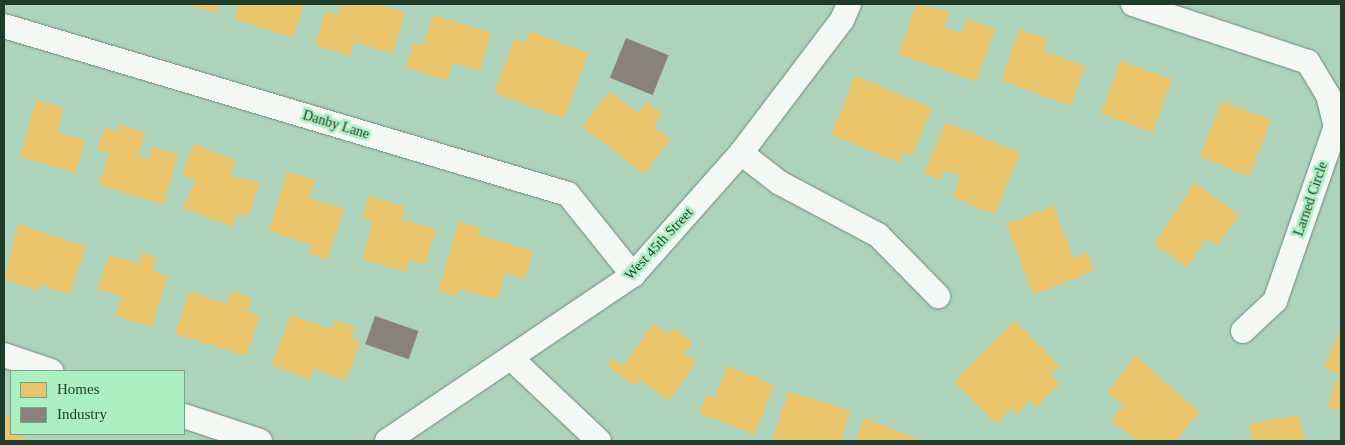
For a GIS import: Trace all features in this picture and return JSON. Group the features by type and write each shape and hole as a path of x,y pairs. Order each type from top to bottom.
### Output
{"street":[{"name":"West 45th Street","path":"388,441 633,275 741,153 842,20 849,4"},
{"name":"Larned Circle","path":"1133,4 1308,62 1328,95 1336,126 1275,300 1243,331"},
{"name":"Danby Lane","path":"4,26 568,194 633,275"},
{"path":"741,153 780,184 878,235 938,296"},
{"path":"4,355 48,370"},
{"path":"511,358 599,441"},
{"path":"185,416 260,441"}],"building: Homes":[{"path":"184,4 218,4 216,13"},
{"path":"238,4 304,4 293,38 234,19"},
{"path":"341,4 375,4 405,13 392,54 354,42 350,56 315,45 325,11 337,15"},
{"path":"916,4 950,12 944,28 961,34 966,19 995,29 976,82 898,54"},
{"path":"433,15 491,33 480,71 453,63 447,81 406,68 413,43 423,46"},
{"path":"1020,29 1048,40 1043,51 1085,67 1070,106 1001,80"},
{"path":"529,31 588,53 564,119 494,93 514,39 525,43"},
{"path":"1120,61 1172,80 1153,132 1101,114"},
{"path":"855,76 932,108 912,156 904,152 900,163 831,135"},
{"path":"609,92 638,113 646,102 662,114 654,127 670,139 644,174 582,127"},
{"path":"36,100 63,108 57,133 85,140 76,173 20,157"},
{"path":"1222,101 1271,121 1249,176 1200,157"},
{"path":"945,122 1020,153 994,215 952,197 960,176 944,170 940,180 924,173"},
{"path":"119,125 145,133 138,156 149,159 152,147 178,154 163,205 99,185 109,153 97,150 104,128 117,131"},
{"path":"194,144 236,161 230,176 260,183 247,217 237,213 232,227 183,208 195,180 182,175"},
{"path":"287,172 315,181 309,198 344,209 327,260 309,254 312,245 268,231"},
{"path":"1194,183 1239,215 1217,246 1206,239 1187,267 1154,244"},
{"path":"369,196 405,207 402,219 436,230 425,265 409,260 405,272 362,259 373,222 362,219"},
{"path":"1053,206 1073,258 1087,253 1094,271 1033,295 1006,224"},
{"path":"459,221 481,228 478,235 533,251 524,279 505,273 497,300 459,289 456,297 438,291"},
{"path":"18,224 86,247 69,295 40,285 38,291 4,279"},
{"path":"142,253 156,258 152,271 168,276 151,327 115,316 121,297 97,289 109,255 138,264"},
{"path":"189,291 226,304 231,291 252,298 247,311 260,315 246,356 175,334"},
{"path":"291,315 331,330 335,320 355,328 350,338 361,342 345,381 313,369 309,380 271,365"},
{"path":"1014,321 1059,366 1050,375 1059,384 1036,407 1029,401 1017,414 1011,409 996,424 954,382"},
{"path":"653,323 668,334 673,328 692,342 684,354 696,362 669,401 639,380 635,386 607,366 612,358 623,366"},
{"path":"1339,331 1341,332 1341,412 1327,406 1339,374 1324,368"},
{"path":"1135,356 1199,412 1176,441 1137,441 1111,421 1123,405 1107,393"},
{"path":"727,366 774,385 754,435 699,413 706,395 714,399"},
{"path":"788,391 850,411 841,441 772,441"},
{"path":"4,414 10,417 10,435 34,441 4,441"},
{"path":"1299,415 1304,441 1253,441 1249,424"},
{"path":"864,418 922,441 855,441"}],"building: Industry":[{"path":"626,38 669,55 653,95 610,78"},
{"path":"375,316 418,331 409,359 365,344"}]}
